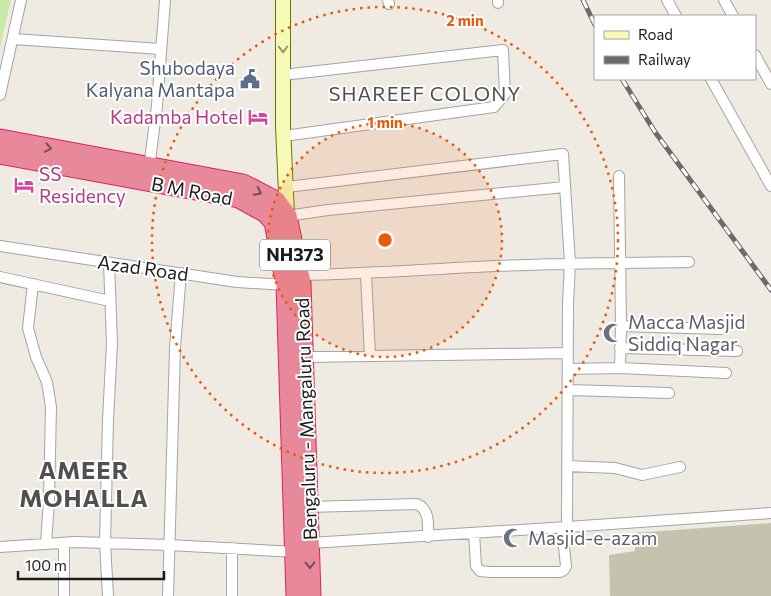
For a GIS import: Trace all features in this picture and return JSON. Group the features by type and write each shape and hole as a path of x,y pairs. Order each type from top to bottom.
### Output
{"highway":[{"name":"NH373","path":"0,139 149,168 214,187 243,184 276,201 287,216"},
{"name":"B M Road","path":"0,154 214,187 266,212 274,222 292,280 303,547 296,596"},
{"name":"Bengaluru - Mangaluru Road","path":"287,216 292,280 301,283 309,507 303,547 311,596"}],"street":[{"path":"0,95 21,0"},
{"path":"149,168 157,106 165,0"},
{"path":"283,0 284,136 287,216 328,210 565,187"},
{"path":"667,0 675,15"},
{"path":"724,0 732,15"},
{"path":"13,39 161,49"},
{"path":"283,75 503,50 506,84 505,94 494,107 284,136"},
{"path":"756,57 771,84"},
{"path":"712,80 771,186"},
{"path":"286,187 563,154 570,263 567,466 564,528 566,566 560,572 490,572 480,570 476,566 474,533"},
{"path":"619,176 620,368"},
{"name":"Azad Road","path":"0,246 237,282 570,263 689,262"},
{"path":"108,596 105,543 112,343 109,263"},
{"path":"168,596 175,348 181,273"},
{"path":"366,274 370,356"},
{"path":"0,277 110,301"},
{"path":"33,284 28,328 36,357 47,382 51,407 50,500 46,544"},
{"path":"621,326 721,329"},
{"path":"620,348 737,351"},
{"path":"303,358 568,353"},
{"path":"568,369 620,368 726,373"},
{"path":"568,390 670,393"},
{"path":"567,466 624,469 638,475 680,467"},
{"path":"309,507 417,504 427,513 428,537"},
{"path":"0,547 64,543 232,548 303,547 474,533 771,513"},
{"path":"64,543 64,596"},
{"path":"232,548 232,596"}],"shaded area":[{"path":"771,523 771,596 610,596 609,555 635,551 634,533"}],"green space":[{"path":"0,0 11,0 0,48"}],"railway":[{"path":"583,0 594,23"},
{"path":"623,80 655,132 771,290"}],"place":[{"name":"Shubodaya Kalyana Mantapa","path":"250,79"},
{"name":"Kadamba Hotel","path":"258,117"},
{"name":"SS Residency","path":"24,185"},
{"name":"Macca Masjid Siddiq Nagar","path":"613,333"},
{"name":"Masjid-e-azam","path":"513,538"}],"district":[{"name":"SHAREEF COLONY","path":"425,94"},
{"name":"AMEER MOHALLA","path":"84,485"}]}
